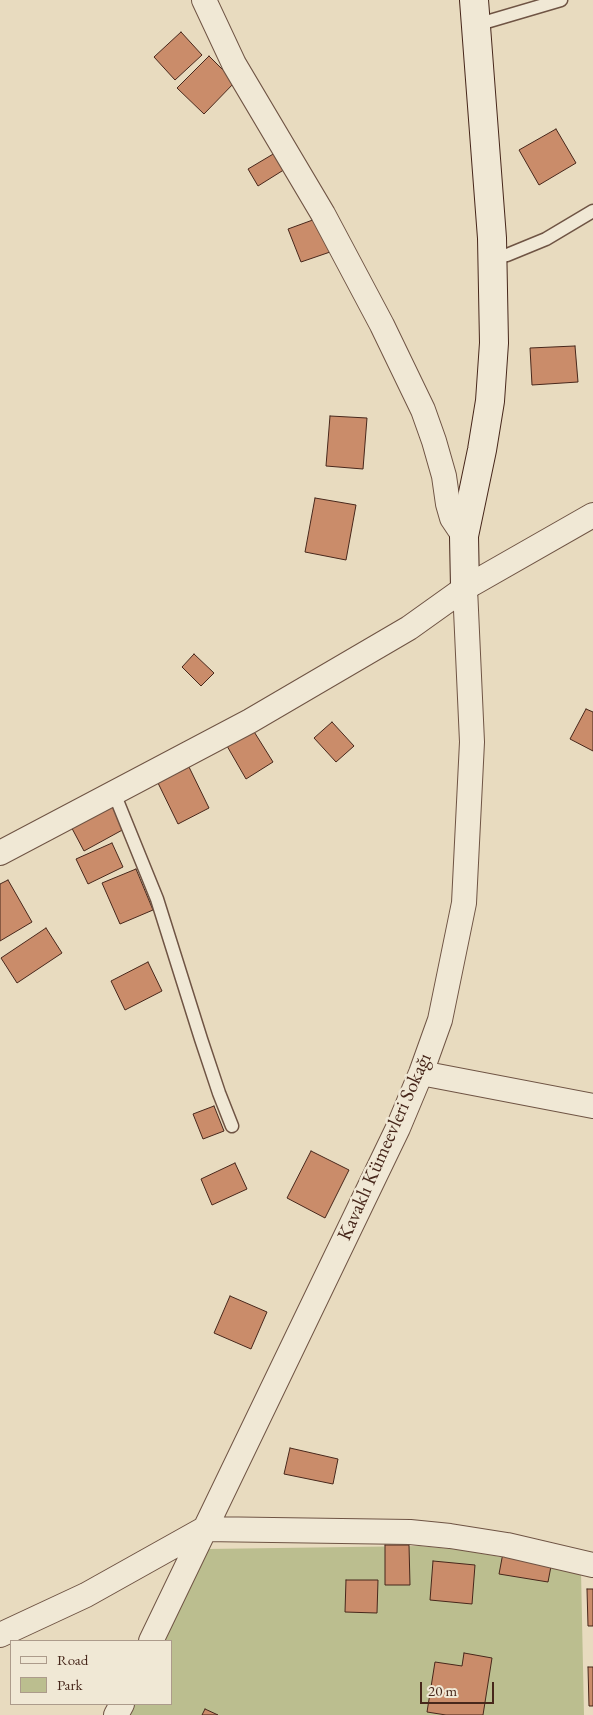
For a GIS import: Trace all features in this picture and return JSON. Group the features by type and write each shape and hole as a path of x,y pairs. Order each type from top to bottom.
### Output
{"street":[{"path":"204,0 234,64 323,214 386,333 423,410 444,476 452,518 464,536"},
{"path":"465,588 464,536 490,401 494,343 493,257 475,12"},
{"path":"0,853 250,721 409,628 465,588 593,515"},
{"name":"Kavaklı Kümeevleri Sokağı","path":"151,1640 398,1128 421,1073 440,1020 464,903 472,742 465,588"},
{"path":"421,1073 593,1106"},
{"path":"0,1635 86,1595 204,1529 410,1532 507,1545 593,1565"}],"lane":[{"path":"475,12 561,0"},
{"path":"493,257 507,255 546,239 593,211"},
{"path":"114,793 157,899 189,1004 232,1126"}],"green space":[{"path":"420,1546 461,1550 581,1571 584,1715 129,1715 134,1705 172,1705 172,1640 164,1640 207,1549"}],"building":[{"path":"181,32 202,55 175,80 154,57"},
{"path":"209,56 235,82 204,114 177,88"},
{"path":"556,129 576,163 539,185 519,150"},
{"path":"280,150 290,166 258,186 248,169"},
{"path":"321,217 333,251 301,262 288,229"},
{"path":"575,346 578,382 532,385 530,348"},
{"path":"330,416 367,418 363,469 326,466"},
{"path":"315,498 356,505 346,560 305,552"},
{"path":"194,654 214,673 201,686 182,667"},
{"path":"586,709 593,712 593,751 570,739"},
{"path":"332,722 354,746 336,762 314,738"},
{"path":"253,730 273,762 246,779 227,746"},
{"path":"189,767 209,808 178,824 158,783"},
{"path":"109,796 126,828 84,851 67,819"},
{"path":"112,843 123,867 88,884 76,859"},
{"path":"136,869 153,910 120,924 102,883"},
{"path":"8,880 32,922 0,941 0,884"},
{"path":"46,928 62,953 17,983 1,958"},
{"path":"148,962 162,991 125,1010 111,981"},
{"path":"214,1106 224,1131 203,1139 193,1114"},
{"path":"311,1151 349,1170 325,1218 287,1198"},
{"path":"235,1163 247,1189 212,1205 201,1179"},
{"path":"230,1296 267,1312 251,1349 214,1333"},
{"path":"290,1448 338,1459 333,1484 284,1474"},
{"path":"385,1545 409,1545 410,1585 385,1585"},
{"path":"503,1553 552,1561 548,1582 499,1574"},
{"path":"433,1561 475,1565 472,1604 430,1600"},
{"path":"346,1580 378,1580 377,1613 345,1612"},
{"path":"587,1589 593,1589 593,1626 588,1626"},
{"path":"464,1653 492,1658 483,1715 446,1715 427,1712 435,1662 462,1666"},
{"path":"588,1667 593,1667 593,1706 589,1706"},
{"path":"205,1709 218,1715 202,1715"}]}
